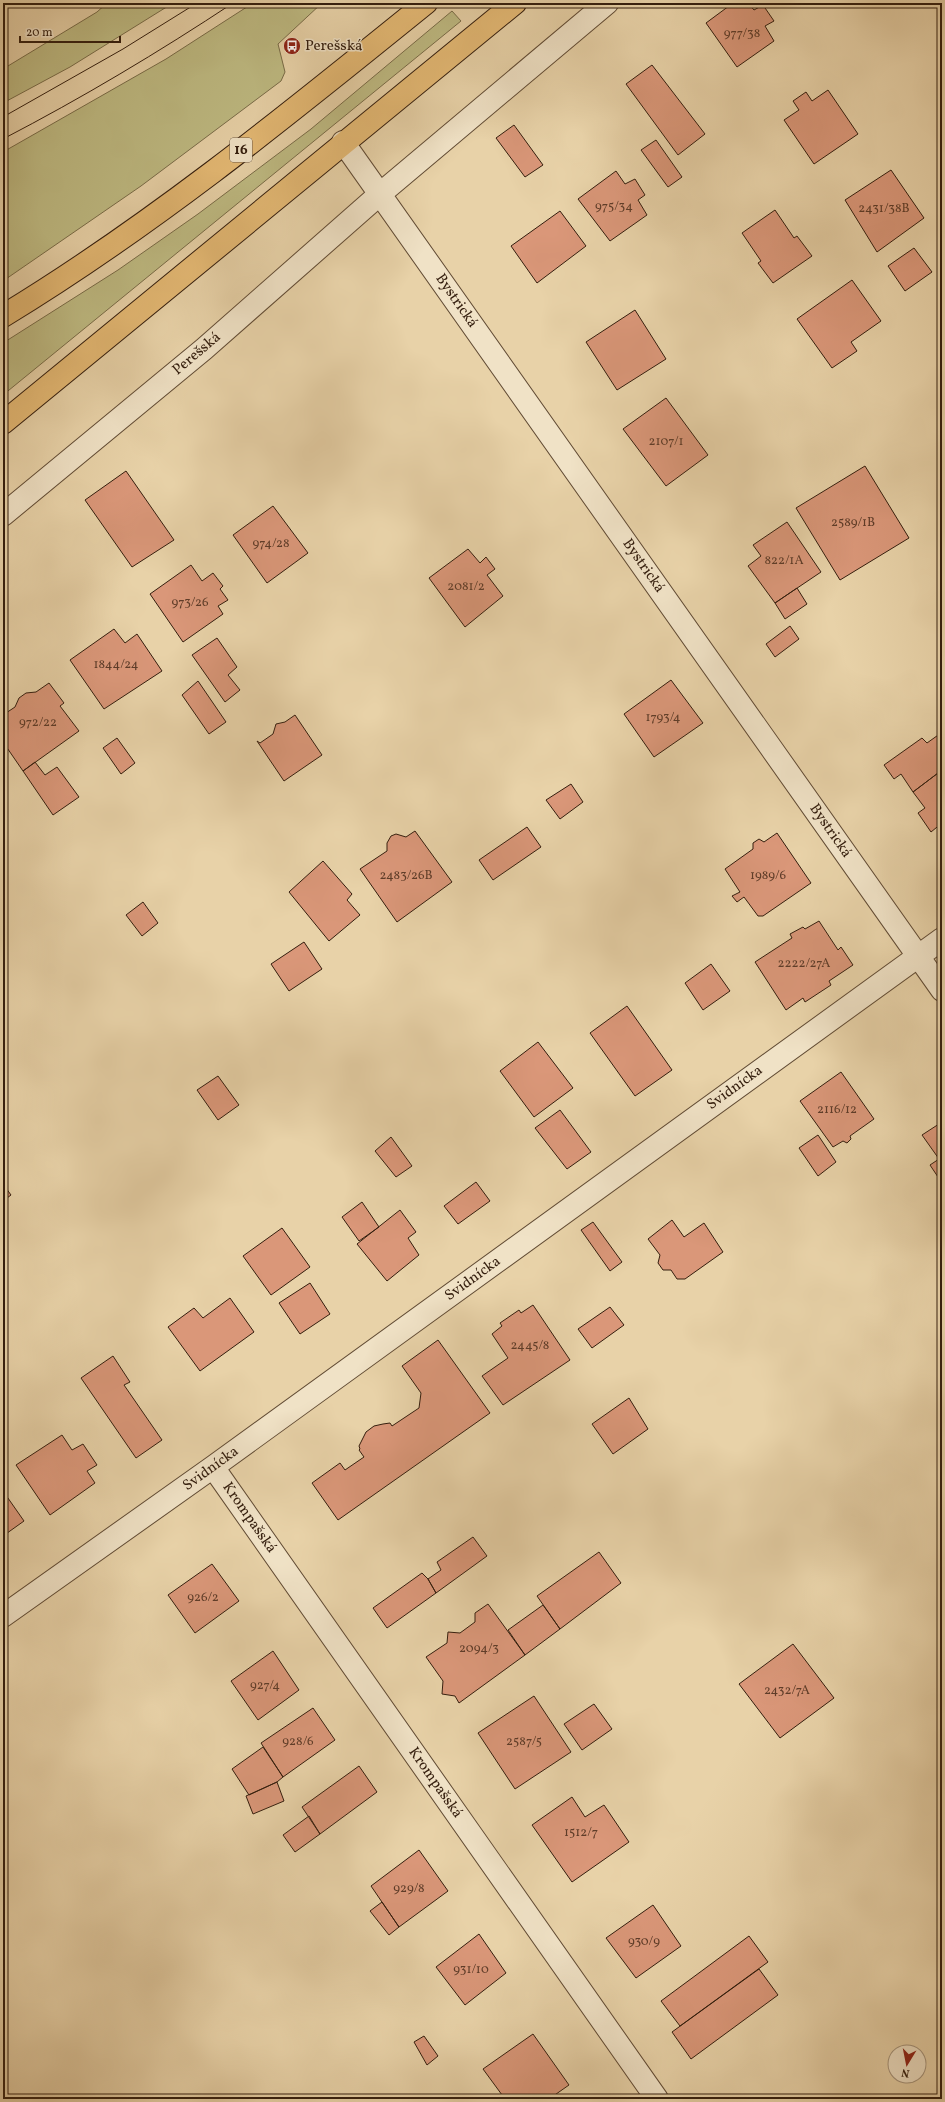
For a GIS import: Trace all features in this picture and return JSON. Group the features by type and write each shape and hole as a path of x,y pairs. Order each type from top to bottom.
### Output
{"highway":[{"name":"16","path":"3,316 49,288 157,213 336,77 426,3"},
{"path":"3,423 343,142 515,3"}],"street":[{"name":"Perešská","path":"3,515 204,349 380,194 607,3"},
{"name":"Bystrická","path":"343,142 942,990"},
{"name":"Svidnícka","path":"3,1616 213,1467 942,939"},
{"name":"Krompašská","path":"213,1467 656,2099"}],"shaded area":[{"path":"107,3 173,3 70,67 3,103 3,69 97,12"},
{"path":"253,3 322,3 278,44 285,72 281,81 141,186 3,281 3,152 166,59"},
{"path":"452,11 461,21 3,395 3,343 118,270 198,214 311,129"}],"building":[{"path":"733,3 748,3 754,10 763,5 774,21 765,26 774,41 737,67 706,23"},
{"path":"652,65 705,134 678,155 626,84"},
{"path":"828,90 858,134 814,164 784,120 799,110 793,101 806,92 812,101"},
{"path":"514,125 543,165 525,177 496,138"},
{"path":"656,140 682,177 668,187 641,150"},
{"path":"891,170 924,218 877,252 845,200"},
{"path":"616,171 625,184 635,179 645,195 638,200 647,215 610,241 578,199"},
{"path":"775,210 794,238 797,236 812,256 773,283 758,263 761,261 742,233"},
{"path":"560,211 586,246 537,283 511,246"},
{"path":"914,248 932,272 905,291 888,266"},
{"path":"852,280 881,321 851,342 857,351 832,368 797,319"},
{"path":"635,310 666,359 617,390 586,342"},
{"path":"666,398 708,455 666,486 623,429"},
{"path":"865,466 909,538 840,580 796,508"},
{"path":"126,471 174,540 132,567 85,500"},
{"path":"273,506 308,553 267,583 233,535"},
{"path":"787,522 821,572 775,603 748,566 761,556 753,545"},
{"path":"468,549 480,563 486,557 495,569 487,575 503,596 465,627 429,578"},
{"path":"191,565 202,581 213,573 223,586 220,589 228,600 218,606 223,614 183,642 150,594"},
{"path":"797,588 807,604 785,619 775,603"},
{"path":"790,626 799,639 775,657 766,644"},
{"path":"114,629 125,643 137,634 162,671 104,709 70,660"},
{"path":"217,638 237,667 228,675 240,690 225,702 192,655"},
{"path":"671,680 703,723 654,757 624,714"},
{"path":"198,681 226,722 209,734 182,695"},
{"path":"49,683 64,703 60,706 79,731 23,771 3,742 3,715 15,707 19,698 26,693 36,692"},
{"path":"295,715 322,755 284,781 257,741 260,743 273,734 276,724 285,722"},
{"path":"941,733 942,770 913,792 901,774 894,779 884,765 922,738 927,743"},
{"path":"117,738 135,763 121,774 103,748"},
{"path":"35,762 45,775 57,767 79,797 53,815 23,771"},
{"path":"942,770 942,823 931,832 918,813 925,808 913,792"},
{"path":"571,784 583,802 560,819 546,800"},
{"path":"527,827 541,847 493,880 479,860"},
{"path":"415,831 452,882 397,922 360,869 387,851 387,843 391,836 396,834 406,837"},
{"path":"777,833 811,883 763,916 758,916 744,897 737,902 732,896 740,892 725,869 753,849 753,843 759,839 764,842"},
{"path":"323,861 352,894 347,900 360,915 329,941 289,892"},
{"path":"143,902 158,923 142,936 126,915"},
{"path":"819,921 838,950 841,947 853,965 829,981 831,985 805,1002 803,998 786,1010 755,962 792,938 790,934 803,927 805,929"},
{"path":"304,942 322,969 289,991 271,964"},
{"path":"711,964 730,991 703,1010 685,983"},
{"path":"627,1006 672,1070 635,1096 590,1033"},
{"path":"538,1042 573,1088 534,1117 500,1071"},
{"path":"841,1072 874,1119 850,1136 851,1139 847,1143 843,1141 833,1147 800,1101"},
{"path":"218,1076 239,1105 218,1120 197,1090"},
{"path":"560,1110 591,1152 567,1169 535,1128"},
{"path":"942,1122 942,1183 930,1165 939,1159 922,1135"},
{"path":"818,1135 836,1162 818,1176 799,1148"},
{"path":"391,1137 412,1166 396,1177 375,1151"},
{"path":"476,1182 490,1201 458,1224 444,1206"},
{"path":"3,1184 11,1195 3,1201"},
{"path":"362,1202 379,1227 359,1241 342,1217"},
{"path":"400,1210 416,1232 408,1238 419,1255 387,1281 357,1244"},
{"path":"672,1220 684,1237 704,1223 723,1252 685,1279 677,1279 671,1270 663,1270 658,1263 660,1255 648,1239"},
{"path":"593,1222 622,1262 610,1271 581,1230"},
{"path":"282,1228 310,1267 271,1295 243,1256"},
{"path":"310,1283 330,1314 300,1334 279,1303"},
{"path":"230,1298 254,1332 200,1371 168,1327 194,1308 203,1318"},
{"path":"533,1305 570,1360 503,1405 482,1376 508,1358 492,1334 502,1326 500,1323 519,1310 521,1313"},
{"path":"610,1307 624,1325 592,1348 578,1329"},
{"path":"438,1340 490,1413 338,1520 312,1483 340,1463 345,1470 364,1457 359,1450 359,1446 366,1432 374,1426 390,1423 392,1426 419,1408 421,1393 402,1366"},
{"path":"113,1356 130,1382 124,1385 162,1440 136,1458 81,1378"},
{"path":"629,1398 648,1429 613,1454 592,1424"},
{"path":"62,1435 72,1450 83,1444 97,1465 87,1471 95,1483 50,1515 16,1465"},
{"path":"3,1491 24,1521 3,1536"},
{"path":"473,1537 487,1556 436,1593 428,1579 441,1570 437,1562"},
{"path":"599,1552 621,1583 560,1629 537,1596"},
{"path":"212,1564 239,1601 195,1633 168,1595"},
{"path":"422,1573 428,1579 436,1593 387,1628 373,1608"},
{"path":"488,1604 525,1655 459,1703 455,1696 442,1694 443,1681 426,1657 447,1643 448,1632 460,1633 475,1622 475,1613"},
{"path":"543,1605 560,1629 525,1655 508,1630"},
{"path":"793,1644 834,1698 780,1738 739,1684"},
{"path":"273,1651 299,1690 258,1720 231,1681"},
{"path":"534,1696 571,1752 515,1789 478,1733"},
{"path":"594,1704 612,1729 582,1750 564,1724"},
{"path":"313,1708 335,1740 283,1777 261,1743"},
{"path":"263,1747 283,1777 277,1782 249,1795 232,1769"},
{"path":"359,1766 377,1792 320,1834 302,1807"},
{"path":"277,1782 284,1801 253,1814 246,1796"},
{"path":"572,1797 585,1817 604,1805 629,1842 572,1882 532,1825"},
{"path":"309,1816 320,1834 295,1852 283,1835"},
{"path":"419,1850 448,1891 399,1927 371,1886"},
{"path":"382,1902 399,1927 389,1935 370,1911"},
{"path":"653,1905 681,1946 636,1978 606,1938"},
{"path":"479,1934 506,1973 465,2005 436,1967"},
{"path":"749,1936 768,1962 680,2026 661,2001"},
{"path":"759,1969 778,1995 691,2059 672,2032"},
{"path":"533,2034 569,2085 549,2099 505,2099 483,2069"},
{"path":"424,2036 438,2056 427,2065 414,2042"}],"tram line":[{"path":"3,117 123,49 197,3"},
{"path":"3,139 120,74 233,3"}],"place":[{"name":"Perešská","path":"292,46"}]}
